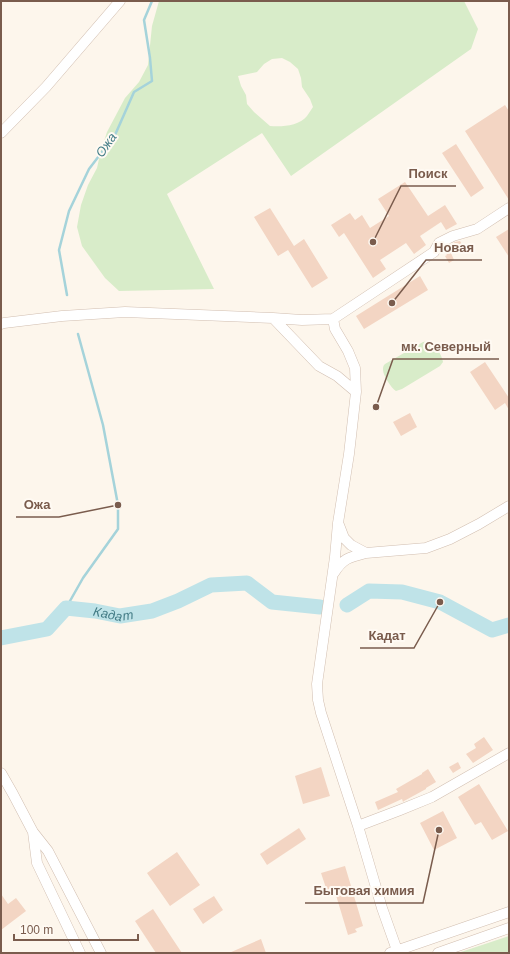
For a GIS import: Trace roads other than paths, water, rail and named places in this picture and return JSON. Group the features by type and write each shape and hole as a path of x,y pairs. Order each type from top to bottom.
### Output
{"street":[{"path":"1,133 46,87 120,1"},
{"path":"1,324 62,316 125,312 302,320 333,319 434,252 439,243 453,236 477,229 509,208"},
{"path":"273,318 319,366 337,376 356,392"},
{"path":"333,319 335,329 348,351 355,368 356,392 349,454 338,523 333,575 317,684 321,713 358,826 395,952 509,912"},
{"path":"333,575 338,566 349,557 366,553 426,548 450,539 509,506"},
{"path":"338,523 344,538 351,545 366,553"},
{"path":"358,826 432,797 509,753"},
{"path":"1,773 33,832 48,850 101,953"},
{"path":"33,832 37,863 80,953"},
{"path":"438,953 509,928"}],"waterway":[{"name":"Ожа","path":"67,295 59,250 69,211 89,169 115,135 134,92 152,81 144,20 152,1"},
{"name":"Ожа","path":"66,608 83,578 118,529 118,505 103,425 78,334"},
{"name":"Кадат","path":"1,638 47,629 66,608 95,611 120,616 152,611 178,601 211,585 247,583 272,602 320,607"},
{"name":"Кадат","path":"347,605 369,591 402,592 440,602 492,630 509,625"}],"place":[{"name":"Поиск","path":"373,242"},
{"name":"Новая","path":"392,303"},
{"name":"мк. Северный","path":"376,407"},
{"name":"Ожа","path":"118,505"},
{"name":"Кадат","path":"440,602"},
{"name":"Бытовая химия","path":"439,830"}]}
